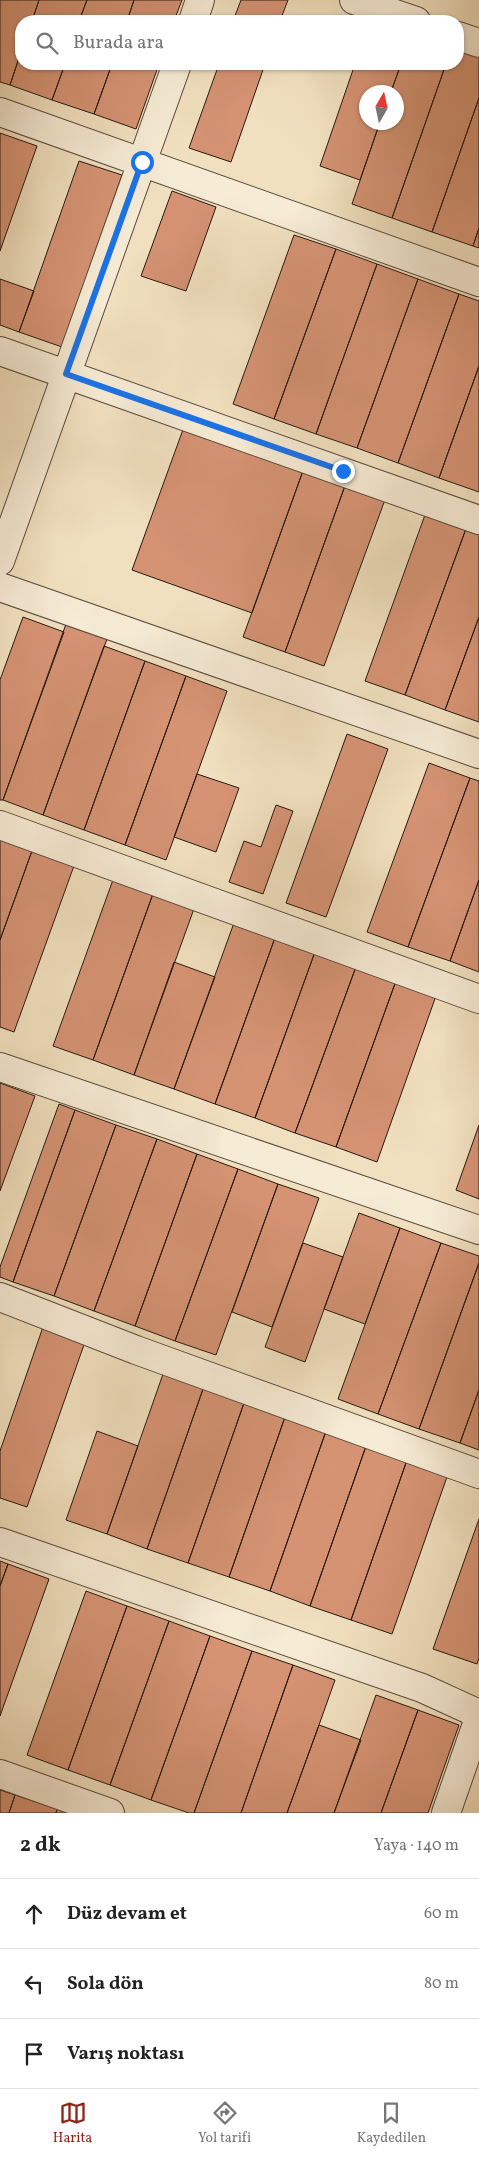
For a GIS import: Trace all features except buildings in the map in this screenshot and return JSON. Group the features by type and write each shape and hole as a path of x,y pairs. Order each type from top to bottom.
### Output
{"street":[{"path":"195,15 200,0"},
{"path":"354,0 398,15"},
{"path":"464,38 479,43"},
{"path":"0,561 175,70"},
{"path":"0,112 479,282"},
{"path":"0,351 479,520"},
{"path":"0,587 479,754"},
{"path":"0,825 479,999"},
{"path":"0,1067 479,1230"},
{"path":"0,1297 136,1350 479,1474"},
{"path":"0,1542 422,1688 479,1714"},
{"path":"446,1813 479,1718"},
{"path":"0,1774 110,1813"}],"route":[{"path":"142,162 66,374 343,471"}]}
